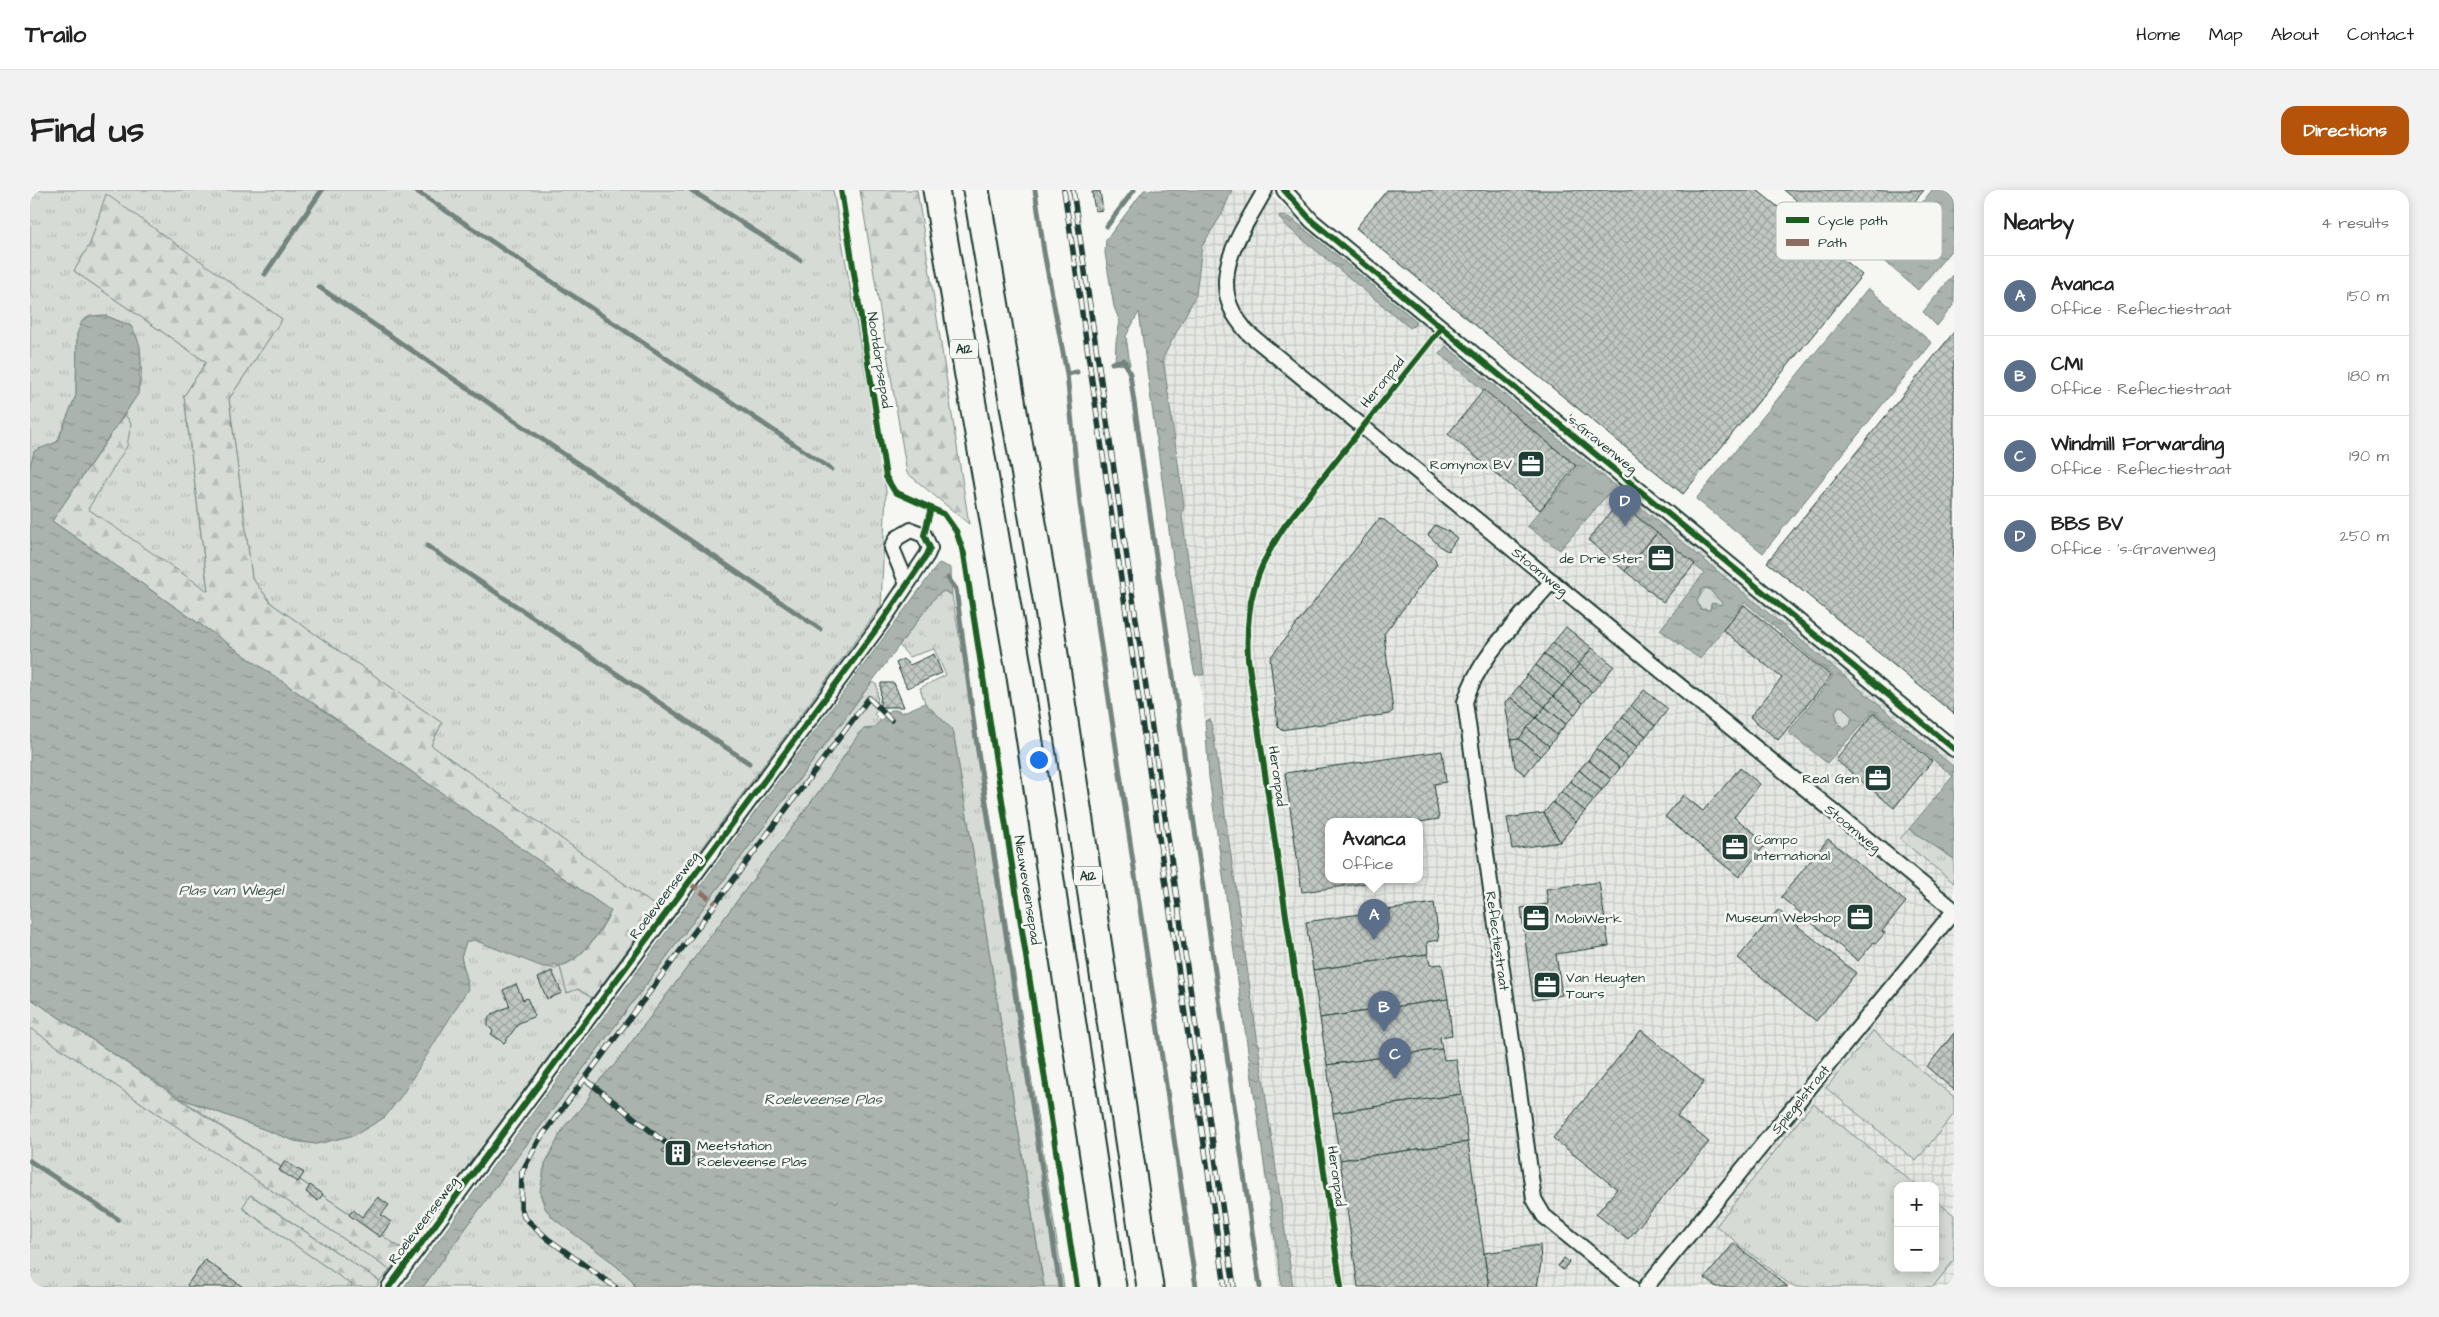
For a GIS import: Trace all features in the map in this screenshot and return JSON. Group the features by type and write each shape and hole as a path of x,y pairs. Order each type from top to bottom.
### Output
{"highway":[{"name":"A12","path":"936,190 1016,649 1113,1287"},
{"name":"A12","path":"976,190 1051,628 1150,1287"}],"street":[{"name":"Stoomweg","path":"1265,190 1229,256 1225,275 1227,294 1234,314 1248,333 1954,910"},
{"name":"'s-Gravenweg","path":"1284,190 1312,221 1954,749"},
{"name":"Reflectiestraat","path":"1552,581 1481,665 1470,684 1465,702 1534,1198 1544,1216 1631,1287"},
{"name":"Roeleveenseweg","path":"389,1287 881,624 907,584"},
{"name":"Spiegelstraat","path":"1646,1287 1954,910"}],"shaded area":[{"path":"1229,190 1264,190 1954,757 1954,1287 1279,1287 1151,311"}],"green space":[{"path":"30,190 833,190 886,491 881,606 658,908 431,745 442,723 272,604 252,578 229,399 282,319 106,195 90,244 74,271 206,362 184,396 208,592 88,509 131,424 125,414 138,390 142,371 139,351 131,326 104,315 77,334 76,395 57,442 35,451 30,467"},
{"path":"860,190 917,190 969,524 907,473"},
{"path":"106,194 282,319 229,399 252,578 272,604 442,723 431,745 658,908 592,998 578,989 567,993 560,967 583,952 602,928 611,911 52,521 125,414 131,424 127,446 88,509 208,591 184,396 206,362 74,271 90,244"},
{"path":"1705,588 1709,589 1722,603 1721,605 1711,604 1710,610 1700,609 1697,601"},
{"path":"944,591 952,595 985,783 1064,1287 1044,1287 953,730 925,703 920,688 946,675 934,649 909,657 899,645 936,596"},
{"path":"872,682 877,685 878,710 874,714 881,721 873,728 864,729 860,732 832,774 615,1064 594,1086 587,1101 564,1127 545,1164 540,1194 545,1208 554,1219 608,1259 632,1280 635,1287 423,1287 521,1152"},
{"path":"1842,706 1852,717 1850,725 1845,728 1839,725 1835,712 1838,707"},
{"path":"1909,829 1954,859 1954,883 1900,839"},
{"path":"474,940 554,969 560,967 567,993 577,989 592,998 405,1251 180,1098 295,1141 316,1144 355,1135 385,1117 468,982 461,957 466,942"},
{"path":"30,998 405,1251 390,1270 30,1028"},
{"path":"30,1028 390,1270 380,1281 251,1195 243,1209 352,1285 351,1287 230,1287 202,1267 187,1287 30,1287"},
{"path":"1873,1031 1954,1097 1954,1114 1916,1161 1826,1088"},
{"path":"1813,1103 1912,1182 1894,1182 1894,1272 1939,1272 1939,1203 1954,1215 1954,1260 1933,1287 1793,1287 1716,1226"},
{"path":"250,1195 380,1281 377,1287 351,1287 352,1285 242,1208"}],"water":[{"path":"1144,190 1232,190 1222,214 1202,246 1196,295 1163,358 1184,505 1182,516 1204,675 1195,675 1174,567 1139,312 1126,336 1130,365 1115,364 1116,341 1120,322 1114,307 1105,253 1106,240"},
{"path":"1932,190 1954,190 1954,247 1918,290 1883,260 1942,260 1942,202 1923,202"},
{"path":"1280,215 1291,218 1416,321 1415,325 1410,328 1284,224 1279,217"},
{"path":"1954,274 1954,304 1937,326 1923,312"},
{"path":"1868,288 1932,343 1763,553 1696,499"},
{"name":"Plas van Wiegel","path":"104,315 131,326 136,335 140,346 141,361 138,394 52,521 611,911 592,941 576,958 566,964 555,967 543,967 474,940 466,942 461,957 468,989 402,1095 385,1117 355,1135 316,1144 295,1141 180,1098 30,998 30,467 34,451 57,442 76,395 77,334 82,321 90,316"},
{"path":"1446,346 1954,767 1954,859 1909,829 1953,776 1874,711 1827,763 1788,732 1833,676 1745,602 1700,659 1660,630 1704,573 1608,494 1560,550 1527,526 1578,467 1439,354","holes":["1702,589 1709,589 1722,603 1721,605 1712,603 1710,610 1700,609 1697,601","1842,706 1852,717 1850,725 1845,728 1839,725 1835,712 1838,707"]},
{"path":"939,563 951,568 952,595 944,591 936,596 521,1152 423,1287 404,1287"},
{"name":"Roeleveense Plas","path":"925,703 953,730 1044,1287 635,1287 632,1280 608,1259 554,1219 545,1208 540,1191 545,1164 564,1127 587,1101 594,1086 615,1064 832,774 860,732 864,729 873,728 891,710 899,710 901,713"},
{"path":"1210,719 1293,1287 1282,1287 1280,1275 1209,777 1205,721"}],"building":[{"path":"1387,190 1757,190 1776,205 1776,260 1843,260 1862,275 1683,494 1356,228"},
{"path":"1784,190 1924,190 1914,202 1799,202"},
{"path":"1100,191 1103,210 1095,211 1092,192"},
{"path":"1954,332 1954,714 1767,562"},
{"path":"1484,390 1576,466 1540,510 1448,434"},
{"path":"1619,502 1657,533 1625,571 1588,540"},
{"path":"1379,519 1384,520 1435,559 1437,564 1384,634 1393,711 1389,714 1281,730 1278,727 1270,658"},
{"path":"1435,525 1457,538 1448,551 1428,535"},
{"path":"1657,533 1695,564 1663,602 1625,571"},
{"path":"1744,605 1831,676 1778,740 1750,717 1782,678 1723,630"},
{"path":"1566,627 1592,648 1579,664 1553,643"},
{"path":"1553,643 1579,664 1571,675 1544,654"},
{"path":"1592,648 1614,666 1601,682 1579,664"},
{"path":"934,654 942,673 907,688 896,663 903,659 910,665"},
{"path":"1544,654 1571,675 1562,686 1536,665"},
{"path":"1579,664 1601,682 1592,692 1571,675"},
{"path":"1536,665 1562,686 1553,696 1527,675"},
{"path":"1527,675 1553,696 1545,707 1519,686"},
{"path":"1571,675 1592,692 1583,703 1562,686"},
{"path":"881,683 894,683 904,707 880,707"},
{"path":"1519,686 1545,707 1536,718 1510,697"},
{"path":"1562,686 1583,703 1575,714 1553,696"},
{"path":"1644,690 1668,709 1655,726 1631,706"},
{"path":"1553,696 1575,714 1566,724 1545,707"},
{"path":"1510,697 1536,718 1519,739 1511,740 1505,702"},
{"path":"1631,706 1655,726 1646,736 1622,717"},
{"path":"1545,707 1566,724 1557,735 1536,718"},
{"path":"1874,713 1932,761 1894,808 1836,760"},
{"path":"1622,717 1646,736 1637,747 1614,728"},
{"path":"1536,718 1557,735 1549,746 1527,728"},
{"path":"1527,728 1549,746 1540,756 1519,739"},
{"path":"1614,728 1637,747 1628,758 1605,738"},
{"path":"1605,738 1628,758 1620,768 1596,749"},
{"path":"1519,739 1540,756 1525,775 1515,767 1511,740"},
{"path":"1596,749 1620,768 1611,779 1588,760"},
{"path":"1442,751 1446,782 1434,784 1439,819 1423,821 1423,818 1325,818 1325,883 1366,883 1302,892 1285,773"},
{"path":"1588,760 1611,779 1602,790 1579,770"},
{"path":"1740,768 1760,784 1734,817 1767,843 1739,877 1665,817 1683,795 1703,811"},
{"path":"1579,770 1602,790 1594,800 1570,781"},
{"path":"1570,781 1594,800 1585,811 1561,792"},
{"path":"1561,792 1585,811 1576,822 1553,802"},
{"path":"1553,802 1576,822 1560,842 1544,813"},
{"path":"1544,813 1560,842 1512,849 1507,818"},
{"path":"1828,839 1906,902 1882,931 1885,933 1876,943 1874,942 1858,961 1781,897"},
{"path":"1599,882 1609,946 1556,954 1562,995 1533,1000 1521,908 1548,904 1546,889"},
{"path":"1434,903 1439,940 1427,942 1428,954 1313,970 1306,922"},
{"path":"1778,910 1856,973 1816,1021 1738,958"},
{"path":"1428,954 1430,965 1442,964 1448,999 1320,1018 1313,970"},
{"path":"552,971 562,993 547,999 538,978"},
{"path":"516,984 523,1000 527,998 535,1016 519,1023 504,1043 491,1034 493,1031 488,1026 488,1019 492,1014 510,1006 503,990"},
{"path":"1448,999 1452,1035 1440,1037 1442,1049 1327,1065 1320,1018"},
{"path":"1641,1030 1704,1082 1677,1116 1709,1142 1628,1239 1596,1214 1617,1189 1553,1138"},
{"path":"1954,1033 1954,1090 1927,1067"},
{"path":"1442,1049 1444,1060 1456,1059 1462,1094 1333,1113 1327,1065"},
{"path":"1462,1094 1468,1142 1340,1160 1333,1113"},
{"name":"Meetstation Roeleveense Plas","path":"672,1138 694,1155 683,1168 662,1151"},
{"path":"1468,1142 1489,1287 1358,1287 1340,1160"},
{"path":"285,1161 304,1173 298,1182 279,1170"},
{"path":"310,1185 323,1194 318,1201 306,1192"},
{"path":"378,1197 389,1205 381,1215 391,1222 380,1237 349,1215 353,1210 362,1217"},
{"path":"1734,1243 1788,1287 1716,1287 1705,1278"},
{"path":"1540,1245 1541,1263 1537,1287 1489,1287 1484,1253"},
{"path":"1564,1258 1569,1262 1563,1270 1558,1266"},
{"path":"205,1260 243,1287 189,1287 187,1285"}],"waterway":[{"path":"265,274 322,190"},
{"path":"415,190 831,469"},
{"path":"691,190 800,260"},
{"path":"1035,190 1044,252 1067,374 1080,504 1196,1287"},
{"path":"1107,226 1134,190"},
{"path":"319,287 820,629"},
{"path":"1112,363 1124,360 1130,374 1260,1287"},
{"path":"1067,374 1077,372"},
{"path":"427,546 749,763"},
{"path":"948,578 956,589 975,732 1060,1287"},
{"path":"30,1161 118,1219"}],"railway":[{"path":"1064,190 1225,1287"},
{"path":"1073,190 1234,1287"},
{"path":"615,1287 548,1239 524,1217 521,1207 522,1172 539,1140 869,698 891,720"},
{"path":"585,1079 667,1144"}],"marked path":[{"path":"689,883 716,903"}],"cycle path":[{"name":"Nootdorpsepad","path":"841,190 886,477 895,492 944,514 956,531 964,554 1077,1287"},
{"path":"1284,190 1312,221 1954,749"},
{"name":"Heronpad","path":"1341,1287 1248,659 1248,621 1254,588 1275,540 1442,327"},
{"path":"389,1287 881,623 927,555 930,548 924,535 931,508"}],"place":[{"name":"Romynox BV","path":"1531,464"},
{"name":"BBS BV","path":"1625,526"},
{"name":"de Drie Ster","path":"1661,558"},
{"name":"Real Gen","path":"1878,778"},
{"name":"Campo International","path":"1735,847"},
{"name":"Museum Webshop","path":"1860,917"},
{"name":"MobiWerk","path":"1536,918"},
{"name":"Avanca","path":"1374,940"},
{"name":"Van Heugten Tours","path":"1547,985"},
{"name":"CMI","path":"1384,1032"},
{"name":"Windmill Forwarding","path":"1395,1079"},
{"name":"Meetstation Roeleveense Plas","path":"678,1153"}]}
